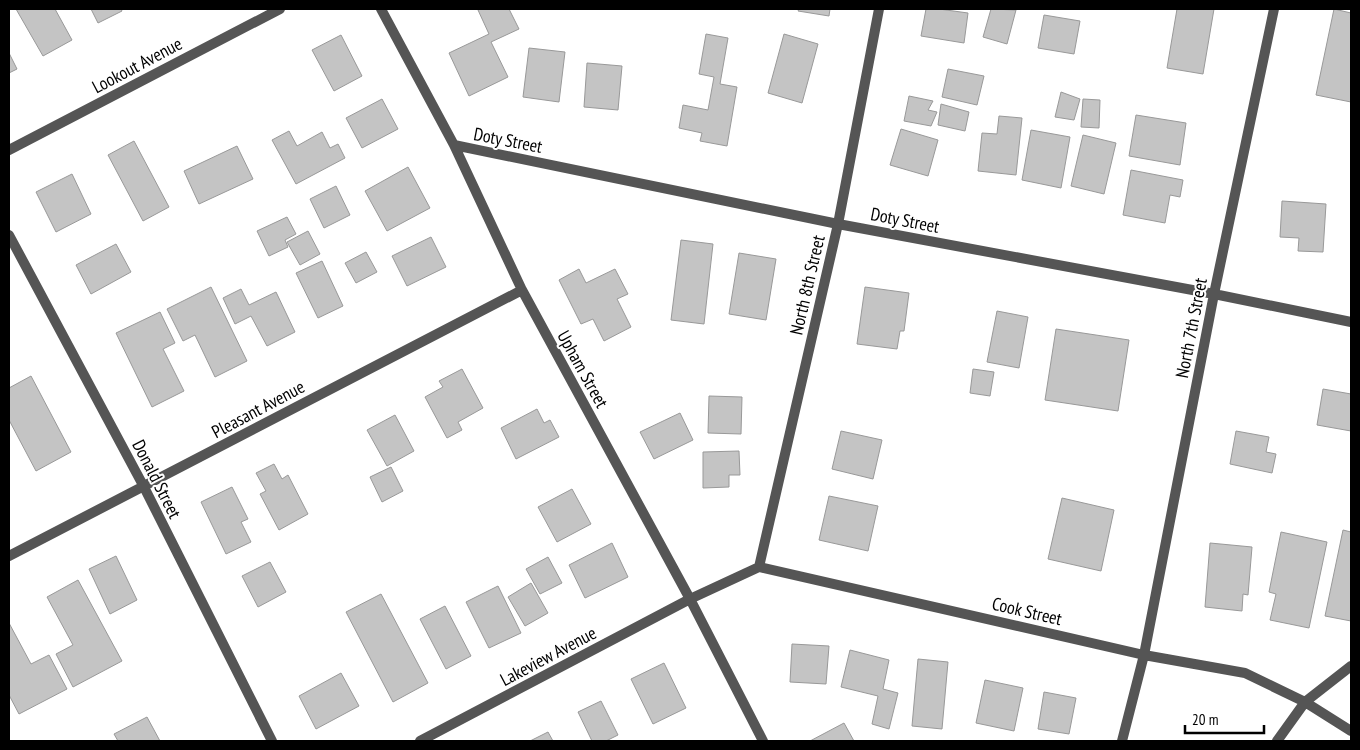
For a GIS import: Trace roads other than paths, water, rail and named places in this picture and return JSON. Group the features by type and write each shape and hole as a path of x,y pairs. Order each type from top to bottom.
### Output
{"street":[{"name":"Lookout Avenue","path":"9,150 280,9"},
{"name":"Upham Street","path":"380,9 454,145 522,290 690,599 763,741"},
{"name":"North 8th Street","path":"759,567 838,224 879,9"},
{"name":"North 7th Street","path":"1122,741 1144,655 1214,294 1274,9"},
{"name":"Doty Street","path":"454,145 838,224 1214,294 1351,322"},
{"name":"Donald Street","path":"9,235 144,487 272,741"},
{"name":"Pleasant Avenue","path":"9,556 522,290"},
{"path":"690,599 759,567"},
{"name":"Cook Street","path":"759,567 1144,655 1245,673 1305,702 1351,731"},
{"name":"Lakeview Avenue","path":"420,741 690,599"},
{"path":"1278,741 1305,702 1351,666"}]}
